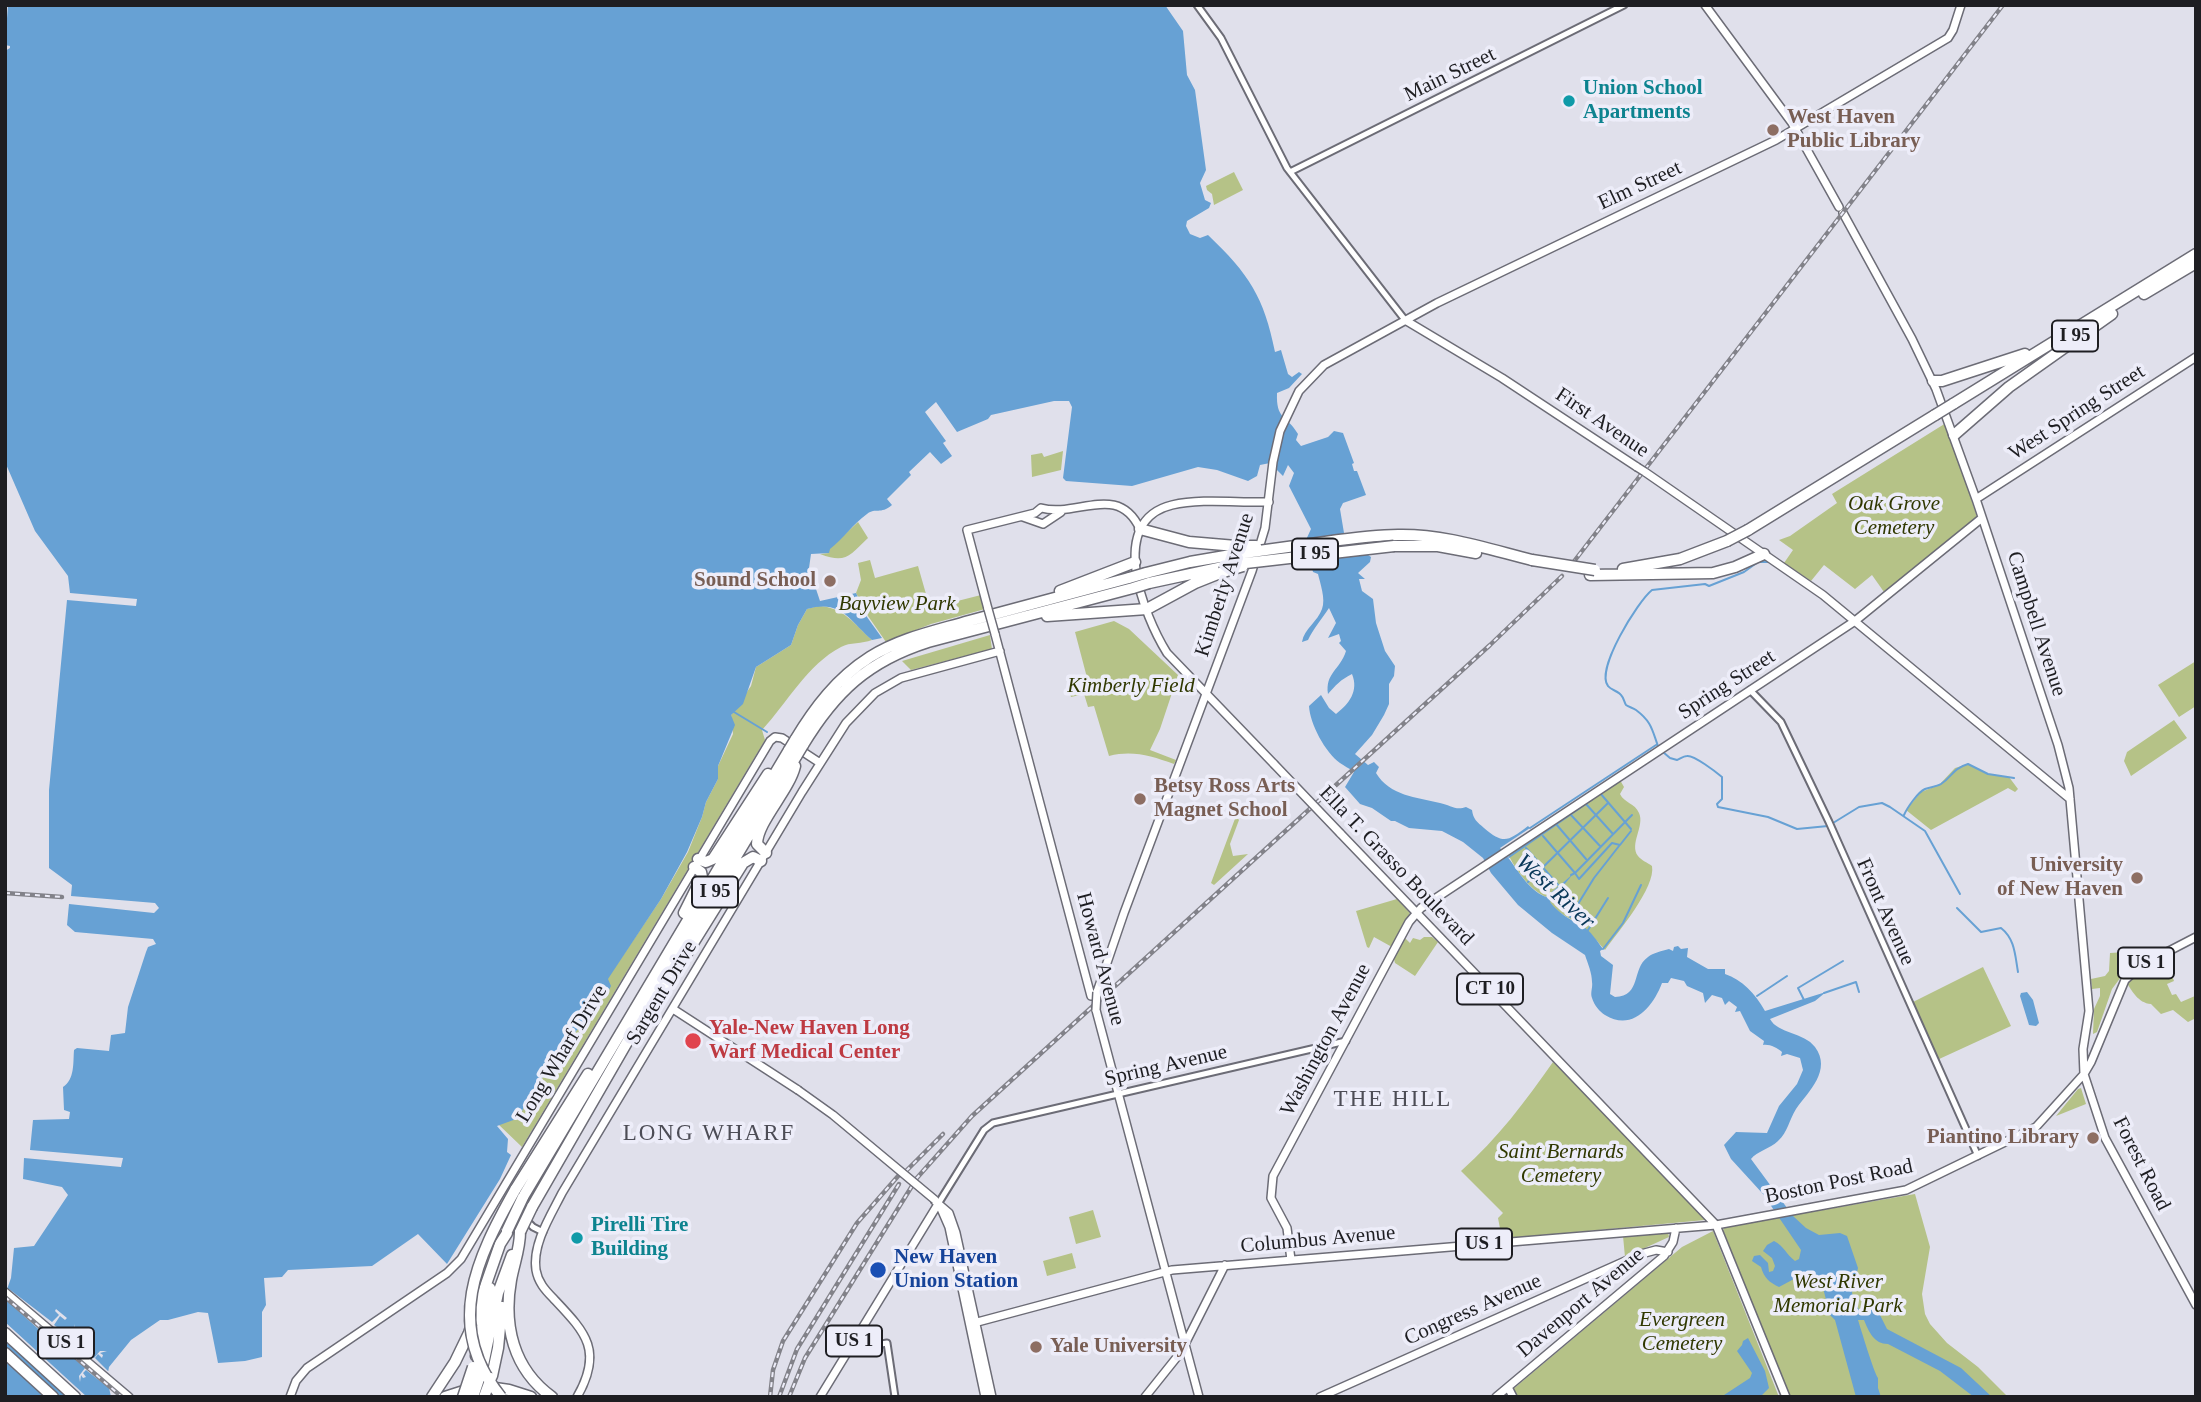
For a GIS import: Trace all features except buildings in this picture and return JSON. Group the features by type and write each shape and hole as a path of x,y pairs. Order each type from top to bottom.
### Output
{"highway":[{"name":"I 95","path":"1954,407 2196,254"},
{"name":"I 95","path":"799,742 836,698 860,676 878,663 918,645 1002,623 1148,578 1188,573 1236,555 1295,547 1393,540 1592,572 1629,575 1684,565 1751,532 2196,263"},
{"path":"1954,435 2009,387 2112,314"},
{"path":"1933,381 2030,353 2081,325"},
{"path":"1140,529 1236,555"},
{"name":"I 95","path":"1236,555 1256,561 1393,540"},
{"name":"I 95","path":"1592,572 1659,564 1730,543"},
{"path":"1629,575 1713,573 1764,554"},
{"path":"1002,623 1065,613 1147,609 1195,583 1256,561"},
{"path":"1013,609 1135,562"},
{"name":"I 95","path":"473,1397 489,1292 519,1194 793,752 822,699 845,676 870,657 915,636 1013,609 1131,583"},
{"path":"635,1030 679,969 743,863 752,857 764,857 757,844 759,833 792,778 793,752 779,759 713,859 696,863 701,872 701,880 658,967"},
{"name":"I 95","path":"463,1397 478,1368 498,1293 532,1207 793,752"},
{"path":"501,1397 478,1358 471,1334 469,1306 472,1285 482,1255 519,1194"},
{"path":"432,1397 470,1333 492,1266 507,1232"},
{"path":"519,1238 509,1293 510,1332 525,1370 552,1397"},
{"path":"484,1397 498,1353 504,1292 511,1258"},
{"path":"5,1333 75,1397"},
{"path":"5,1353 53,1397"},
{"path":"445,1397 464,1390 485,1387 509,1390 531,1397"}],"main road":[{"name":"Campbell Avenue","path":"1705,5 1797,130 1912,339 1933,381 1954,435 2064,765 2070,799 2089,1011 2083,1051 2084,1073"},
{"name":"Elm Street","path":"1313,375 1335,358 1405,320 1797,130 1946,40 1953,30 1961,5"},
{"name":"First Avenue","path":"1405,320 1502,378 1817,590 2070,799"},
{"name":"West Spring Street","path":"1976,499 2196,357"},
{"name":"Kimberly Avenue","path":"1093,993 1262,540 1277,441 1287,413 1299,391 1313,375"},
{"path":"1049,514 1041,508 1035,517 1043,524 1049,514 1069,509 1117,505 1129,511 1140,529 1156,512 1172,505 1269,502"},
{"name":"Howard Avenue","path":"1035,517 1019,517 967,530 1199,1397"},
{"name":"Spring Street","path":"1481,868 1855,621 1982,517"},
{"name":"Ella T. Grasso Boulevard","path":"1140,529 1134,548 1135,562 1156,635 1167,653 1716,1225 1786,1397"},
{"name":"Sargent Drive","path":"577,1397 589,1373 591,1353 578,1325 539,1282 536,1263 543,1232 562,1193 846,723 875,693 901,678 1000,651"},
{"name":"Long Wharf Drive","path":"290,1397 296,1381 311,1364 452,1269 461,1259 771,740 778,737 786,740 820,763"},
{"name":"Washington Avenue","path":"1291,1260 1287,1228 1273,1203 1271,1184 1409,922 1417,912 1481,868"},
{"name":"Boston Post Road","path":"1716,1225 1906,1190 2036,1127 2084,1073 2103,1034 2118,993 2129,976 2142,965 2196,937"},
{"path":"673,1009 833,1115 937,1202 951,1218 956,1233 985,1397"},
{"path":"2087,1031 2094,1036 2103,1034"},
{"name":"Forest Road","path":"2084,1073 2105,1138 2196,1305"},
{"path":"937,1202 949,1230 992,1397"},
{"name":"US 1","path":"820,1397 937,1202"},
{"path":"923,1229 932,1221 939,1220 944,1222 949,1230"},
{"name":"US 1","path":"1676,1228 1716,1225"},
{"name":"Columbus Avenue","path":"973,1323 1166,1272 1676,1228"},
{"name":"Davenport Avenue","path":"1496,1397 1670,1249 1676,1228"},
{"name":"Congress Avenue","path":"1320,1397 1641,1254 1670,1249"},
{"path":"1145,1397 1185,1345 1225,1265"},
{"name":"US 1","path":"6,1292 128,1395"},
{"path":"1508,1387 1513,1397"}],"street":[{"name":"First Avenue","path":"1197,5 1221,38 1290,172 1405,320"},
{"name":"Main Street","path":"1290,172 1624,5"},
{"name":"Front Avenue","path":"1750,691 1781,722 1978,1156"},
{"name":"Spring Avenue","path":"937,1202 984,1130 993,1123 1346,1041"},
{"path":"500,1196 533,1227 543,1232"},
{"path":"853,1342 864,1347 887,1343 895,1397"}],"green space":[{"path":"1234,172 1243,190 1214,205 1212,194 1206,186"},
{"name":"Oak Grove Cemetery","path":"1946,423 1977,517 1884,592 1872,575 1855,589 1824,565 1811,581 1784,563 1793,550 1779,540 1790,536 1837,503 1832,494"},
{"path":"1063,451 1061,470 1032,477 1031,455 1042,453 1044,457"},
{"path":"858,522 868,538 851,554 836,558 820,554 829,553 829,549"},
{"name":"Bayview Park","path":"870,560 875,578 918,566 930,608 981,595 985,609 931,624 886,642 856,593 861,580 858,563"},
{"path":"818,606 842,613 872,640 845,645 818,663 762,730 765,740 522,1147 498,1124 519,1118 555,1057 608,992 607,979 661,899 688,852 706,802 718,779 718,766 733,734 731,715 751,686 756,667 791,645 807,609"},
{"name":"Kimberly Field","path":"1114,621 1129,629 1178,675 1150,750 1176,760 1174,764 1134,754 1109,756 1094,706 1088,707 1084,694 1071,697 1070,694 1090,689 1075,632"},
{"name":"Bayview Park","path":"990,635 992,649 911,670 902,661"},
{"path":"2196,661 2196,706 2179,717 2158,685"},
{"path":"2174,720 2187,738 2131,776 2124,761 2127,752"},
{"path":"1968,764 1988,774 2009,777 2018,789 2015,792 2008,788 1931,830 1906,810 1921,792 1939,785 1955,768"},
{"path":"1620,780 1624,787 1620,794 1639,813 1636,851 1639,857 1652,866 1652,875 1635,909 1605,950 1588,931 1557,911 1549,902 1570,877 1546,897 1524,878 1508,854"},
{"path":"1236,816 1239,820 1230,844 1233,856 1248,854 1214,885 1211,883"},
{"path":"1397,899 1410,913 1392,947 1374,937 1369,948 1367,947 1356,911"},
{"path":"1432,937 1438,942 1415,976 1395,963 1394,959 1405,938 1410,943 1413,938 1420,940"},
{"path":"2126,952 2127,969 2112,989 2097,1032 2093,1034 2094,1009 2100,996 2100,988 2092,989 2091,979 2105,976 2109,971 2110,953"},
{"path":"2163,954 2174,981 2167,984 2172,995 2176,994 2181,1002 2195,996 2196,1018 2188,1022 2173,1010 2161,1014 2151,1004 2139,999 2125,980"},
{"path":"1983,967 2011,1026 1937,1060 1911,1003"},
{"name":"Saint Bernards Cemetery","path":"1553,1062 1623,1131 1705,1220 1502,1239 1498,1218 1503,1213 1461,1171 1510,1119"},
{"path":"2081,1088 2086,1104 2056,1116 2078,1089"},
{"name":"West River Memorial Park","path":"1915,1194 1930,1247 1922,1294 1925,1314 1947,1343 1978,1367 2008,1397 1790,1397 1723,1230 1725,1227"},
{"path":"1093,1210 1101,1237 1076,1244 1069,1217"},
{"name":"Evergreen Cemetery","path":"1713,1231 1779,1397 1516,1397 1512,1390 1682,1247"},
{"path":"1668,1232 1669,1237 1625,1257 1623,1236"},
{"path":"1072,1253 1076,1268 1047,1276 1043,1261"}],"water":[{"name":"West River","path":"8,5 1165,5 1183,31 1187,75 1195,90 1206,170 1200,183 1205,200 1211,203 1209,208 1187,221 1186,226 1190,234 1200,238 1208,235 1234,262 1260,301 1275,352 1281,350 1288,374 1292,377 1299,372 1302,374 1289,388 1277,393 1280,413 1298,434 1296,440 1301,446 1328,437 1334,431 1343,433 1354,463 1354,471 1357,471 1366,495 1343,503 1340,509 1345,539 1371,557 1370,562 1358,573 1365,579 1359,579 1362,591 1373,599 1376,623 1385,651 1395,666 1394,676 1389,684 1389,704 1384,715 1372,735 1355,754 1368,765 1374,762 1379,767 1376,773 1389,787 1413,797 1456,808 1466,807 1472,810 1477,822 1496,837 1511,838 1528,826 1530,828 1500,848 1526,882 1546,897 1573,874 1550,902 1594,936 1603,949 1600,951 1601,956 1613,965 1610,994 1615,997 1629,992 1639,968 1648,957 1669,949 1673,951 1674,947 1678,946 1681,949 1688,948 1687,957 1708,969 1725,969 1725,974 1748,988 1765,1011 1826,992 1815,1001 1770,1019 1779,1028 1804,1038 1815,1047 1820,1056 1820,1072 1781,1137 1751,1159 1793,1216 1806,1228 1819,1235 1840,1233 1847,1236 1858,1268 1852,1293 1859,1310 1863,1310 1864,1304 1870,1302 1877,1309 1887,1329 1961,1368 1992,1397 1974,1397 1940,1371 1879,1342 1870,1333 1864,1320 1858,1320 1878,1378 1881,1397 1856,1397 1835,1320 1830,1315 1823,1288 1813,1282 1807,1272 1779,1287 1767,1279 1761,1267 1752,1261 1754,1256 1760,1255 1768,1263 1769,1272 1773,1271 1775,1266 1772,1258 1763,1251 1774,1241 1795,1261 1799,1259 1801,1250 1763,1194 1731,1159 1724,1145 1736,1132 1767,1133 1779,1106 1797,1084 1803,1070 1800,1058 1787,1054 1781,1056 1782,1052 1778,1049 1763,1045 1764,1041 1750,1031 1740,1011 1735,1012 1737,1007 1729,1001 1725,1005 1722,998 1712,995 1705,1003 1703,993 1687,986 1684,981 1671,978 1668,983 1662,983 1653,1001 1633,1019 1624,1021 1605,1015 1597,1008 1592,998 1591,975 1585,955 1552,933 1518,905 1491,873 1483,858 1463,842 1442,831 1409,828 1391,821 1372,808 1360,804 1345,787 1354,772 1334,758 1324,745 1315,729 1309,706 1321,695 1336,714 1352,697 1354,680 1352,674 1344,678 1328,694 1331,676 1346,651 1339,643 1339,634 1328,638 1336,623 1329,608 1308,640 1302,642 1305,633 1320,613 1323,596 1318,574 1313,572 1305,542 1311,529 1289,486 1294,473 1288,465 1283,476 1270,463 1260,465 1257,476 1248,481 1217,470 1198,467 1132,486 1066,481 1063,478 1072,407 1069,401 1054,401 991,415 988,419 957,432 936,402 925,412 946,441 943,443 952,456 941,464 930,452 887,499 892,505 867,514 829,553 811,554 809,568 820,601 856,593 867,617 882,638 872,640 844,613 836,609 807,609 791,645 756,667 743,704 731,715 735,725 718,766 718,779 687,852 661,899 608,979 611,986 608,992 555,1057 519,1118 497,1126 508,1139 507,1152 511,1155 500,1179 447,1264 418,1234 372,1266 288,1270 282,1277 264,1278 266,1305 262,1312 262,1357 218,1363 208,1313 198,1312 160,1320 131,1340 109,1367 107,1378 111,1397 5,1397 5,1295 11,1278 14,1248 34,1246 68,1195 62,1187 23,1179 24,1158 121,1167 123,1158 30,1150 33,1120 69,1119 70,1112 64,1110 63,1087 71,1075 74,1050 109,1051 111,1035 125,1033 128,1007 146,952 148,947 156,944 153,939 75,932 67,925 69,904 154,913 159,908 155,903 71,896 72,885 49,868 49,790 67,600 136,606 137,599 70,593 68,576 35,531 5,462 5,51 10,46 5,45"},
{"path":"2027,992 2033,1000 2039,1023 2036,1026 2029,1025 2020,996 2021,993"},
{"path":"1748,1338 1765,1371 1769,1388 1760,1397 1721,1397 1750,1378 1752,1373 1737,1351"}],"pier":[{"path":"9,1289 52,1322 59,1315 56,1309 67,1318 65,1320 60,1316 54,1325 69,1335 72,1332 68,1328 74,1330 75,1324 75,1329 69,1337 94,1358 100,1351 107,1351 100,1353 102,1358 98,1354 95,1358 111,1371 114,1392 86,1370 83,1373 86,1377 81,1375 80,1382 79,1376 85,1368 61,1347 54,1354 47,1354 55,1352 51,1351 52,1347 56,1350 59,1347 5,1299 5,1293"},
{"path":"5,1322 87,1397 67,1397 5,1339"}],"waterway":[{"path":"1658,746 1645,718 1626,705 1623,697 1608,686 1606,678 1607,666 1628,621 1652,590 1705,584 1709,586 1744,572 1758,562 1770,562"},
{"path":"734,712 767,732"},
{"path":"1530,828 1656,745"},
{"path":"1663,752 1677,760 1686,756 1695,758 1722,777 1722,799 1717,804 1718,807 1768,817 1797,829 1828,826"},
{"path":"1904,815 1922,791 1941,784 1956,770 1968,764 1988,774 2014,778"},
{"path":"1606,790 1617,783"},
{"path":"1600,793 1631,829"},
{"name":"West River","path":"1509,857 1593,799"},
{"name":"West River","path":"1528,882 1608,803"},
{"path":"1833,823 1859,807 1882,803 1890,807 1925,831 1960,894"},
{"path":"1586,804 1613,834"},
{"path":"1571,815 1600,846"},
{"path":"1543,836 1575,873 1632,815"},
{"path":"1556,824 1586,859"},
{"name":"West River","path":"1571,875 1575,873 1579,879 1612,843 1620,845 1631,831"},
{"name":"West River","path":"1570,917 1594,878 1619,846"},
{"name":"West River","path":"1526,848 1559,886"},
{"path":"1603,949 1623,923 1641,885"},
{"name":"West River","path":"1588,930 1608,898"},
{"path":"1957,908 1981,932 2001,928 2006,932 2014,948 2018,972"},
{"path":"1804,1000 1798,988 1843,961"},
{"path":"1757,996 1787,976"},
{"path":"1824,993 1856,982 1859,992"}],"railway":[{"path":"1572,564 2003,5"},
{"path":"916,1179 972,1116 1490,645 1562,576"},
{"path":"5,893 62,897"},
{"path":"906,1171 943,1134"},
{"path":"770,1397 773,1370 783,1341 857,1223 899,1175"},
{"path":"779,1397 797,1349 899,1184"},
{"path":"789,1397 805,1358 912,1186"},
{"path":"5,1297 122,1397"}],"place":[{"name":"Union School Apartments","path":"1569,101"},
{"name":"West Haven Public Library","path":"1773,130"},
{"name":"Sound School","path":"830,581"},
{"name":"Betsy Ross Arts Magnet School","path":"1140,799"},
{"name":"University of New Haven","path":"2137,878"},
{"name":"Yale-New Haven Long Warf Medical Center","path":"693,1041"},
{"name":"Piantino Library","path":"2093,1138"},
{"name":"Pirelli Tire Building","path":"577,1238"},
{"name":"New Haven Union Station","path":"878,1270"},
{"name":"Yale University","path":"1036,1347"}],"district":[{"name":"THE HILL","path":"1393,1100"},
{"name":"LONG WHARF","path":"709,1134"}]}
